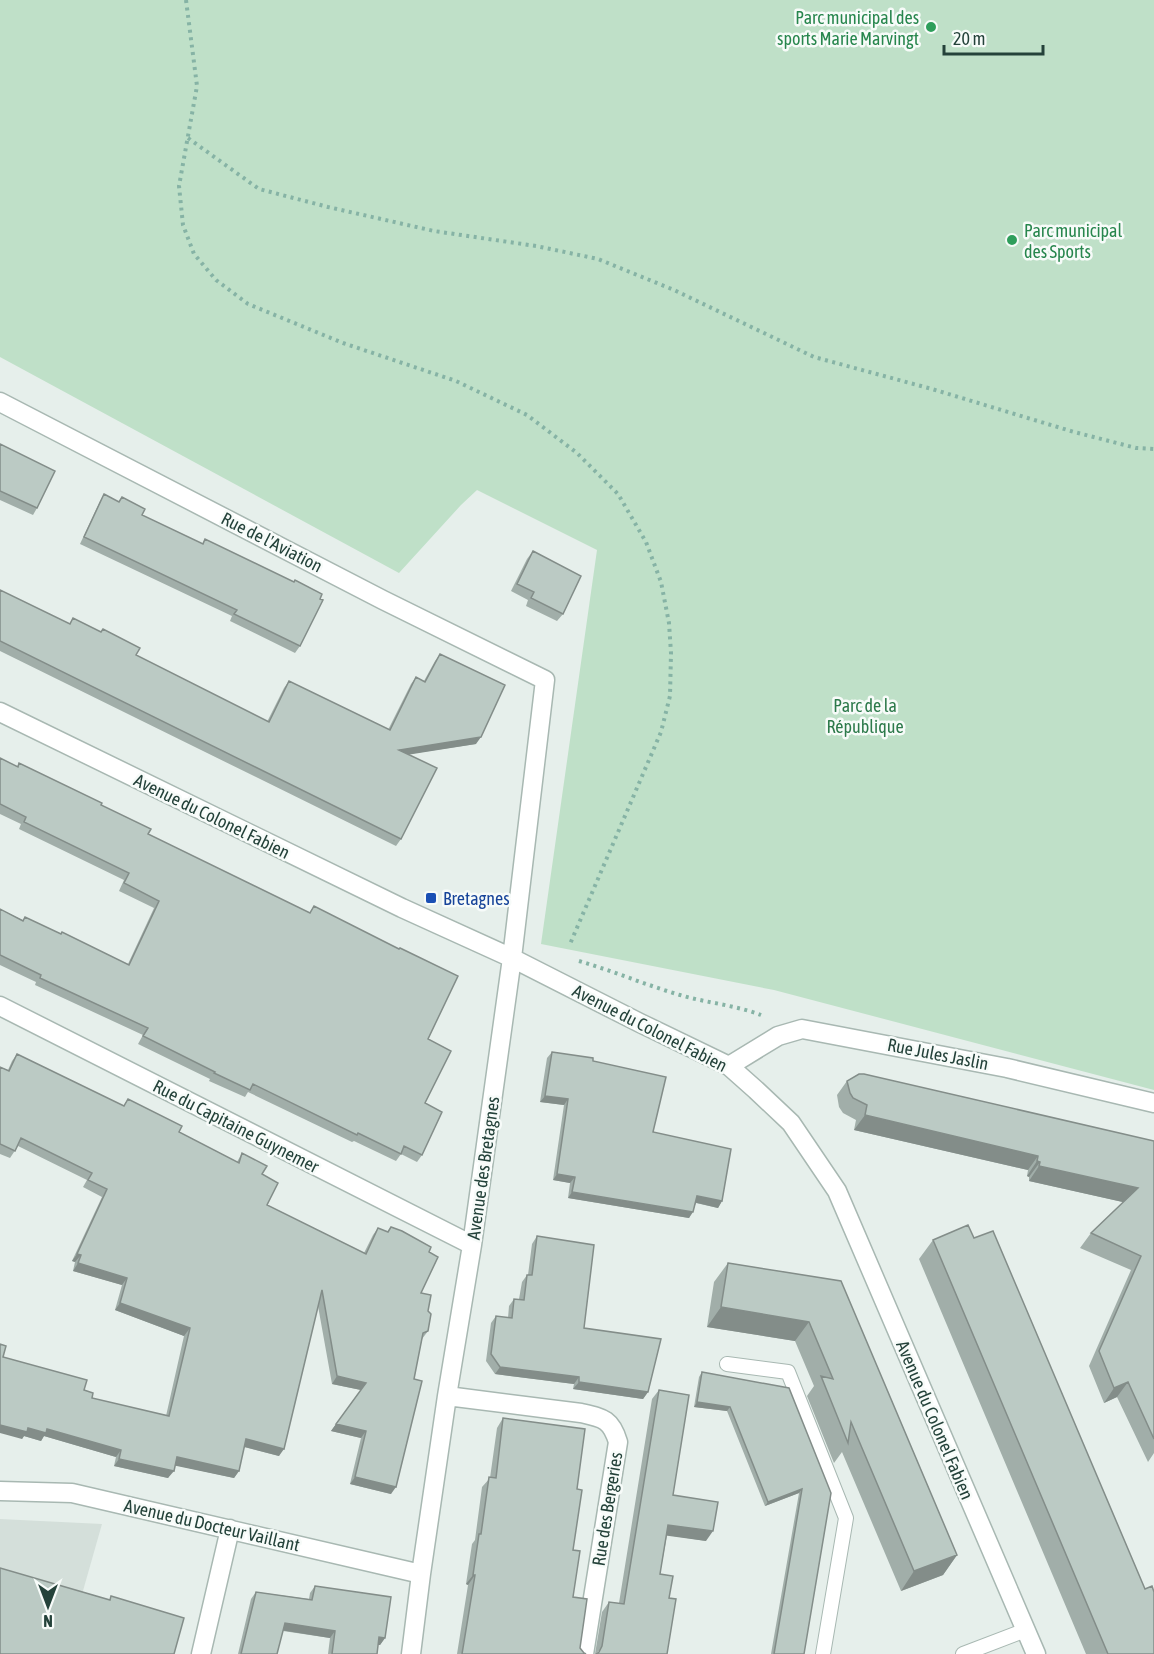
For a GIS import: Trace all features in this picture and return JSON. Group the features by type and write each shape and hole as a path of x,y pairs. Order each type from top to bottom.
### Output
{"street":[{"name":"Rue de l'Aviation","path":"0,402 372,594 545,680"},
{"name":"Avenue des Bretagnes","path":"411,1654 512,958 545,680"},
{"name":"Avenue du Colonel Fabien","path":"0,712 402,908 512,958 729,1066 756,1090 790,1123 837,1191 1036,1654"},
{"name":"Rue du Capitaine Guynemer","path":"0,1006 472,1245"},
{"name":"Rue Jules Jaslin","path":"729,1066 778,1036 802,1029 1006,1068 1154,1103"},
{"name":"Rue des Bergeries","path":"447,1396 581,1413 600,1418 614,1428 618,1442 584,1654"},
{"name":"Avenue du Docteur Vaillant","path":"0,1491 72,1493 421,1574"},
{"path":"201,1654 230,1529"}],"lane":[{"path":"727,1364 788,1372 846,1518 824,1654"},
{"path":"963,1654 1026,1630"}],"path":[{"path":"186,0 197,86 179,186 183,225 194,254 216,280 248,303 343,343 456,381 527,415 578,453 618,494 646,542 661,582 669,623 670,696 661,732 570,944"},
{"path":"188,138 260,189 434,231 536,246 598,259 674,290 814,357 932,388 1074,432 1136,448 1154,449"},
{"path":"572,959 681,996 750,1011 802,1029"}],"shaded area":[{"path":"0,1519 102,1524 65,1654 0,1654"}],"green space":[{"name":"Parc de la République","path":"0,0 1154,0 1154,1090 774,990 541,944 597,550 477,490 399,573 0,357"}],"building":[{"path":"0,444 55,471 37,508 0,491"},
{"path":"104,494 119,502 122,497 145,509 142,515 203,544 205,539 322,594 320,599 323,600 300,646 234,614 237,610 84,537"},
{"path":"533,551 581,576 563,614 531,598 534,592 517,584"},
{"path":"0,590 70,624 73,618 101,632 103,629 140,648 136,655 269,722 289,681 390,730 416,677 425,682 440,654 505,685 481,737 399,750 437,768 401,839 0,641"},
{"path":"0,758 18,767 19,763 102,803 101,805 151,829 148,834 310,913 314,906 458,976 428,1039 451,1051 425,1103 442,1112 422,1155 404,1146 401,1154 253,1084 250,1090 214,1073 143,1036 148,1028 40,978 41,975 0,955 0,909 23,921 25,917 61,934 62,932 129,965 159,901 124,883 129,873 24,822 26,817 0,804"},
{"path":"552,1052 593,1058 593,1061 666,1077 653,1132 731,1149 722,1201 697,1196 693,1212 572,1192 575,1177 557,1174 568,1099 545,1096"},
{"path":"17,1054 124,1106 128,1099 182,1126 179,1132 239,1163 242,1153 267,1166 262,1174 278,1183 267,1205 366,1254 378,1228 388,1232 391,1227 431,1247 429,1252 438,1257 421,1293 431,1295 428,1311 431,1314 428,1331 423,1333 414,1379 422,1381 396,1487 355,1477 366,1431 336,1424 366,1383 337,1376 322,1290 284,1449 246,1439 239,1471 177,1457 174,1471 119,1459 121,1450 47,1429 46,1433 28,1428 27,1432 0,1425 0,1344 6,1346 3,1357 87,1380 84,1390 93,1393 92,1398 169,1416 190,1328 120,1303 127,1278 78,1263 81,1255 77,1254 107,1189 88,1180 92,1173 21,1138 15,1151 0,1144 0,1067 9,1071"},
{"path":"859,1074 1154,1141 1154,1439 1128,1382 1114,1388 1099,1351 1141,1256 1091,1233 1138,1188 1039,1166 1038,1156 865,1115 867,1105 853,1098 847,1081"},
{"path":"968,1225 974,1238 993,1231 1145,1589 1152,1586 1154,1592 1154,1654 1108,1654 933,1240"},
{"path":"537,1236 594,1245 584,1328 661,1339 648,1392 579,1382 579,1377 500,1367 491,1354 496,1316 512,1318 514,1299 524,1300 527,1275 532,1275"},
{"path":"728,1263 841,1281 957,1555 914,1571 851,1422 848,1443 821,1376 833,1379 809,1322 721,1307"},
{"path":"702,1372 789,1388 831,1493 804,1654 774,1654 802,1489 768,1502 730,1407 697,1402"},
{"path":"659,1390 689,1395 673,1495 718,1502 713,1531 668,1525 660,1574 673,1576 669,1598 676,1599 667,1654 596,1654 602,1646 609,1602 624,1604"},
{"path":"503,1418 585,1429 577,1489 582,1490 573,1550 580,1551 573,1597 587,1599 580,1648 586,1654 462,1654 479,1534 481,1534 489,1477 496,1478"},
{"path":"0,1568 110,1600 111,1596 184,1618 174,1654 0,1654"},
{"path":"315,1586 391,1597 385,1638 379,1637 377,1654 332,1654 335,1631 285,1623 277,1654 241,1654 256,1592 312,1600"}],"place":[{"name":"Parc municipal des sports Marie Marvingt","path":"931,27"},
{"name":"Parc municipal des Sports","path":"1012,240"},
{"name":"Bretagnes","path":"431,898"}]}
